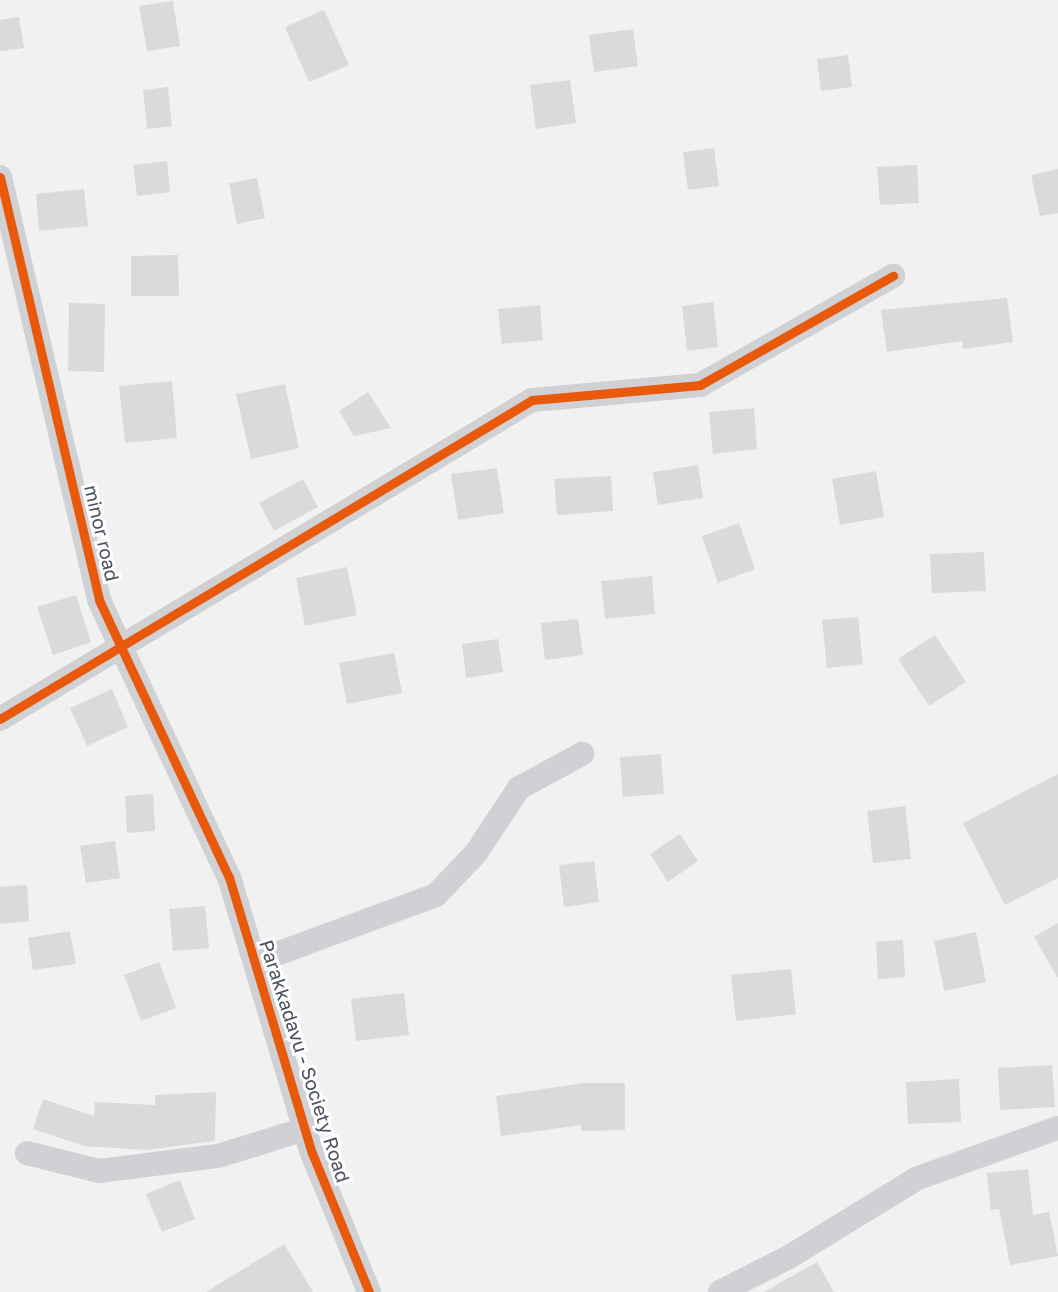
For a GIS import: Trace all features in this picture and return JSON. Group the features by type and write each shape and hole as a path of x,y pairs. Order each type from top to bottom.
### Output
{"street":[{"name":"minor road","path":"0,177 99,600 229,877"},
{"path":"0,719 532,400 700,385 893,276"},
{"path":"255,962 436,895 476,853 519,788 582,754"},
{"name":"Parakkadavu - Society Road","path":"229,877 305,1129 369,1292"},
{"path":"720,1292 789,1257 918,1178 1058,1128"},
{"path":"27,1153 99,1171 218,1156 305,1129"}],"building":[{"path":"173,1 180,46 147,51 139,6"},
{"path":"324,10 349,65 309,82 285,27"},
{"path":"19,17 24,48 0,51 0,20"},
{"path":"633,29 638,66 594,72 589,35"},
{"path":"848,55 852,87 821,91 817,59"},
{"path":"570,80 576,123 536,129 530,85"},
{"path":"168,87 172,126 147,129 143,90"},
{"path":"714,148 719,186 688,190 683,152"},
{"path":"167,161 170,192 137,196 133,165"},
{"path":"917,165 919,203 880,205 877,167"},
{"path":"1058,169 1058,213 1040,216 1031,175"},
{"path":"257,178 265,218 237,224 229,183"},
{"path":"84,189 88,226 39,231 36,194"},
{"path":"178,255 179,296 131,296 131,256"},
{"path":"1007,298 1013,342 963,349 962,341 887,352 881,310"},
{"path":"713,302 718,347 687,351 682,306"},
{"path":"69,303 105,304 104,372 68,371"},
{"path":"540,305 543,340 502,344 498,309"},
{"path":"172,381 177,438 125,443 119,386"},
{"path":"285,384 299,448 251,459 236,394"},
{"path":"368,392 391,428 354,436 339,411"},
{"path":"754,408 757,449 713,454 709,412"},
{"path":"698,465 703,498 658,505 653,472"},
{"path":"497,468 504,513 458,520 451,474"},
{"path":"876,471 884,517 840,525 832,479"},
{"path":"611,476 613,511 557,515 554,479"},
{"path":"303,479 318,507 274,531 259,503"},
{"path":"739,523 755,569 718,583 702,536"},
{"path":"984,552 986,591 932,593 930,554"},
{"path":"347,567 357,615 305,626 296,578"},
{"path":"652,576 655,614 605,619 601,581"},
{"path":"76,595 91,642 53,655 37,607"},
{"path":"858,617 863,664 827,668 822,620"},
{"path":"578,619 583,655 545,660 541,623"},
{"path":"935,635 966,682 929,706 898,659"},
{"path":"498,639 503,672 466,678 462,644"},
{"path":"394,653 402,693 347,704 339,663"},
{"path":"112,689 128,727 87,746 70,708"},
{"path":"661,754 664,794 623,797 620,757"},
{"path":"1058,774 1058,878 1005,905 963,823"},
{"path":"153,794 155,831 127,833 125,796"},
{"path":"905,806 911,859 873,863 867,811"},
{"path":"680,834 698,861 668,882 650,854"},
{"path":"115,841 120,878 86,883 80,846"},
{"path":"594,861 599,902 564,907 559,865"},
{"path":"27,885 29,921 0,924 0,887"},
{"path":"205,906 209,948 173,951 169,909"},
{"path":"1058,923 1058,978 1034,937"},
{"path":"70,931 76,964 33,970 28,938"},
{"path":"976,932 986,982 944,991 934,941"},
{"path":"903,940 905,977 878,979 876,942"},
{"path":"159,962 176,1008 141,1021 124,975"},
{"path":"791,969 796,1014 736,1021 731,975"},
{"path":"404,993 409,1035 356,1041 351,999"},
{"path":"1052,1065 1055,1107 1000,1110 998,1068"},
{"path":"959,1079 961,1122 908,1124 906,1082"},
{"path":"584,1083 625,1083 625,1130 581,1131 581,1125 501,1136 496,1096"},
{"path":"216,1092 215,1141 146,1150 84,1146 33,1129 43,1099 94,1116 95,1102 155,1105 155,1095"},
{"path":"1028,1169 1033,1215 1049,1212 1058,1256 1010,1265 999,1209 991,1210 987,1173"},
{"path":"180,1180 195,1219 162,1232 146,1194"},
{"path":"284,1244 313,1292 206,1292"},
{"path":"817,1262 834,1292 764,1292"}],"cycle path":[{"path":"0,177 99,600 229,877 312,1153 369,1292"},
{"path":"0,719 532,400 700,385 893,276"}]}
